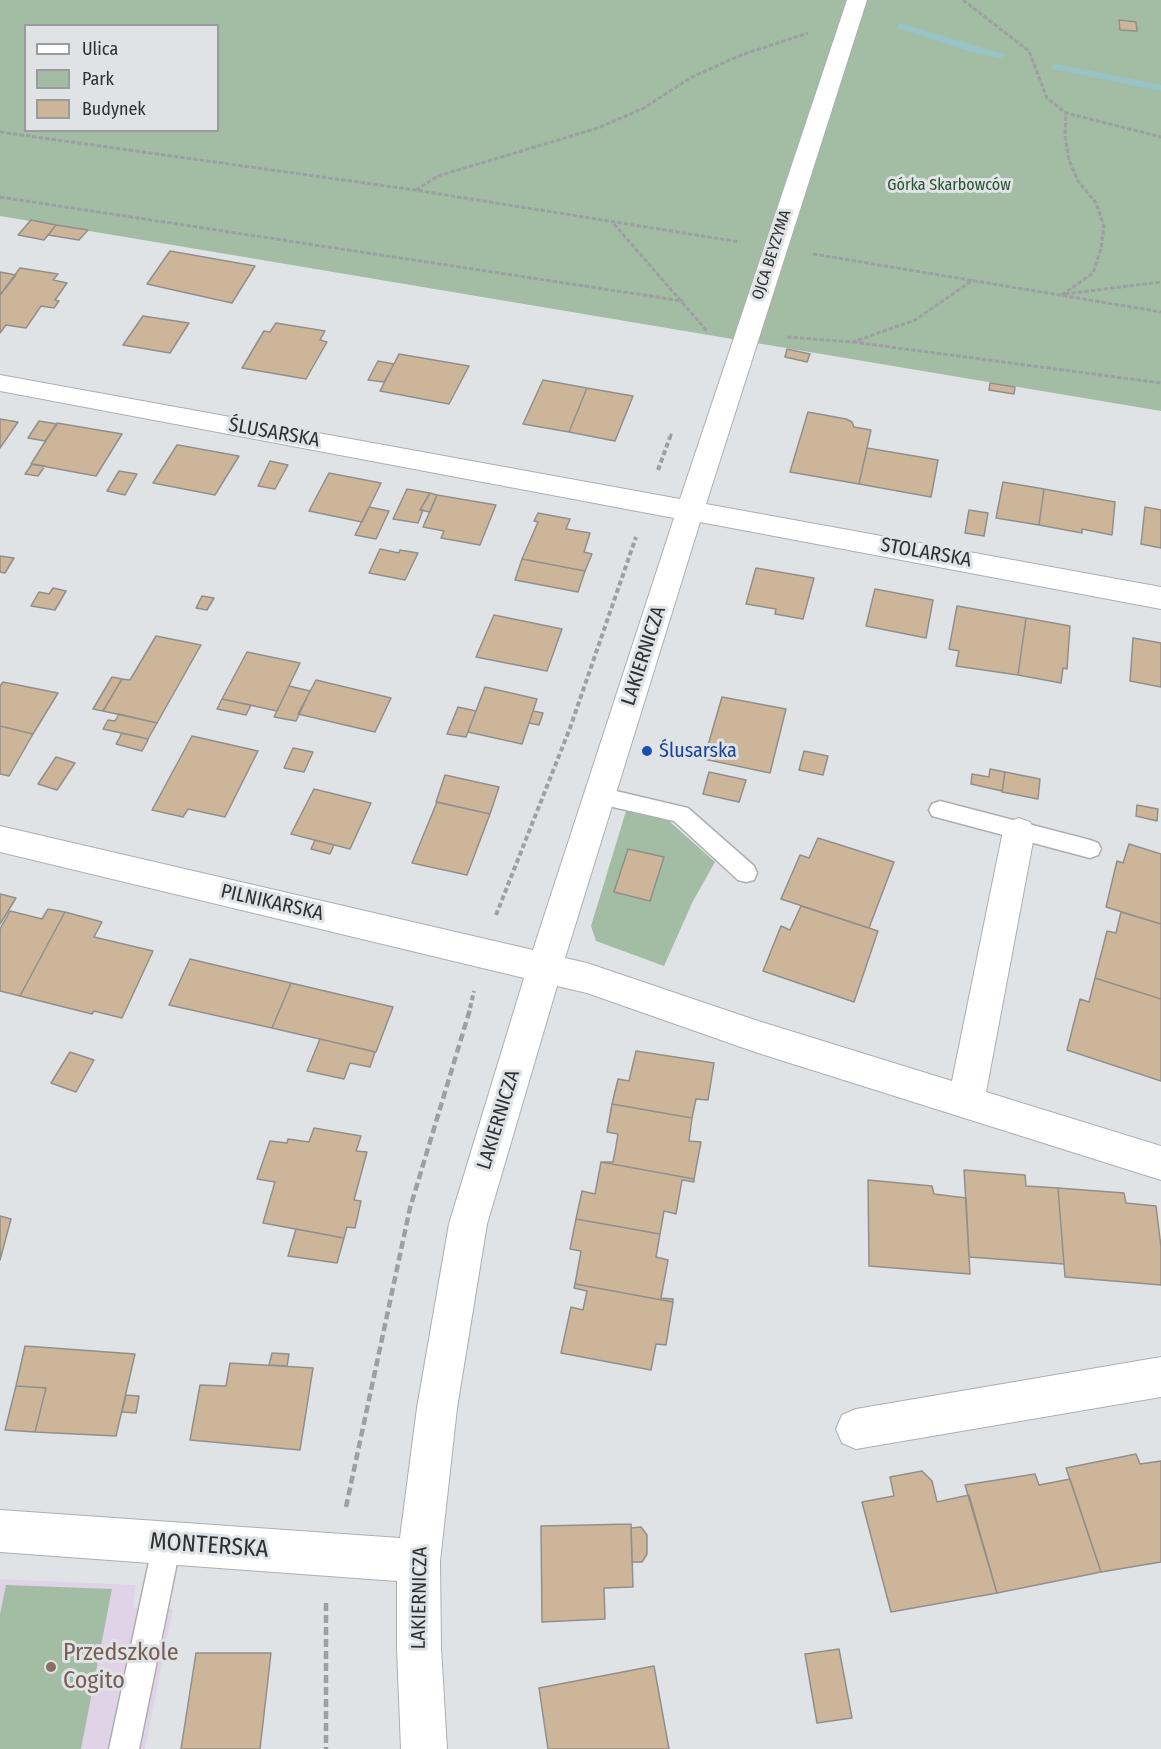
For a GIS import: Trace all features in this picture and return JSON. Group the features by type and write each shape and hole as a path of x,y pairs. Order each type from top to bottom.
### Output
{"street":[{"name":"OJCA BEYZYMA","path":"690,511 774,248 857,0"},
{"name":"ŚLUSARSKA","path":"0,383 690,511"},
{"name":"STOLARSKA","path":"690,511 968,560 1161,598"},
{"name":"LAKIERNICZA","path":"424,1749 418,1561 437,1408 468,1224 545,967 690,511"},
{"path":"966,1103 1019,831"},
{"name":"PILNIKARSKA","path":"0,839 587,978 755,1036 1161,1163"},
{"path":"856,1429 1161,1377"},
{"name":"MONTERSKA","path":"0,1531 418,1561"}],"lane":[{"path":"599,796 680,814 746,873"},
{"path":"940,810 1090,849"},
{"path":"124,1749 167,1543"}],"path":[{"path":"963,0 1029,51 1047,98 1066,113 1161,137"},
{"path":"415,190 438,176 598,128 644,108 690,78 741,56 812,31"},
{"path":"1061,295 1093,273 1101,249 1104,226 1096,203 1078,181 1069,160 1065,136 1066,113"},
{"path":"0,132 415,190 1161,312"},
{"path":"0,197 683,301"},
{"path":"614,223 707,331"},
{"path":"853,342 915,320 973,280"},
{"path":"1061,295 1161,282"},
{"path":"747,333 853,342 1161,383"},
{"path":"492,925 570,728 638,533"},
{"path":"345,1513 410,1208 468,1018 475,984"},
{"path":"326,1749 326,1603 328,1594"}],"shaded area":[{"name":"Przedszkole Cogito","path":"0,1579 136,1585 133,1608 173,1609 145,1749 0,1749"}],"green space":[{"name":"Górka Skarbowców","path":"0,0 1161,0 1161,411 0,216"},
{"path":"626,811 669,821 715,862 693,901 664,966 596,941 591,926"},
{"name":"Przedszkole Cogito","path":"6,1585 112,1589 81,1749 0,1749 0,1614"}],"building":[{"path":"1119,20 1136,22 1137,31 1120,30"},
{"path":"31,220 56,225 44,240 18,235"},
{"path":"56,225 88,230 79,240 48,235"},
{"path":"170,251 255,266 232,303 147,284"},
{"path":"20,268 58,274 53,280 67,283 55,300 59,301 54,308 41,306 26,328 6,325 0,333 0,295"},
{"path":"0,272 16,275 0,295"},
{"path":"143,316 189,323 170,353 123,345"},
{"path":"276,323 325,331 320,340 327,342 306,379 242,368 264,331 270,332"},
{"path":"787,349 810,354 807,362 785,357"},
{"path":"399,354 469,366 449,404 380,391"},
{"path":"378,361 394,364 384,382 368,380"},
{"path":"543,380 587,388 569,432 523,424"},
{"path":"990,383 1015,387 1014,394 989,390"},
{"path":"587,388 633,396 615,441 569,432"},
{"path":"808,412 846,419 852,422 854,427 871,430 859,484 790,472"},
{"path":"0,419 18,422 0,448"},
{"path":"39,421 57,424 45,441 28,438"},
{"path":"57,423 122,434 96,476 31,464"},
{"path":"177,445 239,456 215,495 153,483"},
{"path":"867,448 938,460 931,497 859,484"},
{"path":"270,461 288,465 275,489 258,486"},
{"path":"32,464 45,466 38,476 25,474"},
{"path":"119,471 137,474 125,495 107,491"},
{"path":"329,473 381,483 362,522 309,511"},
{"path":"1003,482 1044,489 1039,525 996,518"},
{"path":"407,489 430,493 420,510 423,510 418,523 393,519"},
{"path":"1044,489 1115,502 1112,535 1082,529 1082,533 1039,525"},
{"path":"430,493 437,495 430,512 420,510"},
{"path":"437,495 496,505 480,545 441,538 444,531 423,527"},
{"path":"369,507 389,511 376,539 355,535"},
{"path":"1145,507 1161,510 1161,548 1141,544"},
{"path":"969,510 988,513 984,536 965,533"},
{"path":"538,513 570,519 566,529 590,533 584,552 592,554 585,571 522,559 538,522 534,521"},
{"path":"380,549 399,553 400,550 418,553 405,580 369,573"},
{"path":"0,556 14,558 5,573 0,572"},
{"path":"522,559 585,571 578,592 515,580"},
{"path":"756,568 814,578 803,619 775,614 776,609 746,604"},
{"path":"53,588 66,591 55,610 31,606 39,592 49,594"},
{"path":"875,589 933,600 926,638 866,626"},
{"path":"202,596 214,598 207,610 196,608"},
{"path":"957,606 1026,618 1018,675 956,666 959,651 949,649"},
{"path":"494,615 562,629 547,671 476,657"},
{"path":"1026,618 1070,626 1067,669 1063,668 1061,683 1018,675"},
{"path":"156,636 201,645 157,723 103,711 122,679 130,680"},
{"path":"1133,638 1161,643 1161,687 1130,681"},
{"path":"247,652 300,663 277,711 222,699"},
{"path":"112,677 122,679 103,711 93,709"},
{"path":"316,680 391,698 375,732 298,714"},
{"path":"3,682 58,693 33,734 0,726 0,686"},
{"path":"289,686 310,691 296,721 274,717"},
{"path":"485,687 537,699 522,744 468,732"},
{"path":"722,697 786,709 770,773 704,759"},
{"path":"222,699 251,705 246,715 217,709"},
{"path":"458,707 476,711 466,737 447,734"},
{"path":"533,711 543,713 539,725 529,723"},
{"path":"119,714 157,723 148,739 103,729 108,720 115,721"},
{"path":"0,726 33,734 9,776 0,774"},
{"path":"122,733 148,740 142,751 116,744"},
{"path":"192,736 258,751 225,817 188,809 183,817 152,810"},
{"path":"293,748 313,752 304,772 284,768"},
{"path":"804,751 828,756 823,775 799,770"},
{"path":"56,757 75,763 57,790 38,784"},
{"path":"990,769 1005,772 1002,791 971,784 972,774 989,777"},
{"path":"709,772 746,780 739,802 703,794"},
{"path":"1005,772 1040,779 1038,799 1002,792"},
{"path":"445,775 499,787 490,814 436,802"},
{"path":"314,789 371,803 350,849 291,834"},
{"path":"437,802 490,814 467,875 412,863"},
{"path":"1137,805 1158,809 1157,821 1136,816"},
{"path":"818,838 894,862 869,928 781,899 800,855 809,858"},
{"path":"315,840 334,845 330,854 311,849"},
{"path":"1129,844 1161,854 1161,924 1106,907 1117,861 1123,863"},
{"path":"628,849 664,857 650,901 614,892"},
{"path":"0,894 16,898 0,924"},
{"path":"801,906 878,931 854,1002 763,971 781,926 790,930"},
{"path":"48,909 65,912 20,996 0,991 0,929 10,911 42,919"},
{"path":"65,912 102,922 94,937 153,951 122,1018 94,1011 92,1014 20,996"},
{"path":"1121,912 1161,924 1161,999 1095,978 1107,931 1116,933"},
{"path":"190,959 291,983 272,1028 169,1005"},
{"path":"1095,978 1161,999 1161,1081 1067,1050 1080,999 1089,1002"},
{"path":"291,983 393,1007 376,1052 272,1028"},
{"path":"320,1039 375,1052 370,1067 350,1063 344,1079 307,1071"},
{"path":"636,1051 714,1063 708,1100 696,1099 692,1118 612,1104 618,1079 629,1081"},
{"path":"70,1052 94,1060 76,1092 51,1083"},
{"path":"612,1104 692,1118 689,1141 701,1142 694,1179 601,1162 613,1162 615,1152 618,1134 607,1132"},
{"path":"314,1128 361,1136 356,1151 367,1152 354,1200 361,1201 355,1228 347,1227 344,1238 263,1223 275,1182 257,1179 270,1141 287,1143 288,1139 309,1142"},
{"path":"601,1162 694,1179 694,1182 682,1180 676,1214 664,1211 660,1234 576,1219 582,1191 595,1194"},
{"path":"964,1170 1025,1175 1026,1186 1058,1188 1064,1264 969,1257"},
{"path":"868,1180 932,1186 934,1194 966,1198 970,1274 869,1266"},
{"path":"1058,1188 1124,1193 1126,1203 1156,1206 1161,1247 1161,1285 1065,1277"},
{"path":"0,1216 11,1219 0,1260"},
{"path":"576,1219 660,1234 656,1257 668,1260 661,1298 673,1299 673,1302 575,1284 581,1251 570,1249"},
{"path":"296,1229 344,1238 337,1263 288,1256"},
{"path":"575,1284 673,1302 666,1345 656,1344 651,1370 561,1353 571,1307 583,1310 587,1291 574,1288"},
{"path":"25,1346 135,1354 116,1436 35,1432 46,1388 16,1386"},
{"path":"272,1353 289,1354 287,1366 269,1365"},
{"path":"230,1363 313,1368 300,1450 190,1440 200,1385 226,1386"},
{"path":"16,1386 46,1388 35,1432 5,1430"},
{"path":"126,1395 139,1396 136,1413 122,1412"},
{"path":"1136,1454 1140,1464 1161,1461 1161,1562 1101,1572 1066,1468"},
{"path":"922,1471 932,1481 937,1502 969,1495 997,1593 891,1612 862,1502 894,1496 890,1477"},
{"path":"1035,1474 1039,1485 1070,1479 1101,1572 997,1593 965,1485"},
{"path":"631,1524 633,1587 604,1588 605,1619 542,1622 541,1526"},
{"path":"641,1527 647,1535 647,1554 642,1562 632,1562 631,1528"},
{"path":"839,1649 852,1718 817,1723 805,1654"},
{"path":"196,1653 271,1653 260,1749 181,1749"},
{"path":"654,1666 669,1749 548,1749 539,1688"}],"waterway":[{"path":"901,26 974,50 1001,55"},
{"path":"1056,67 1161,88"}],"place":[{"name":"Ślusarska","path":"647,751"},
{"name":"Przedszkole Cogito","path":"51,1667"}]}
